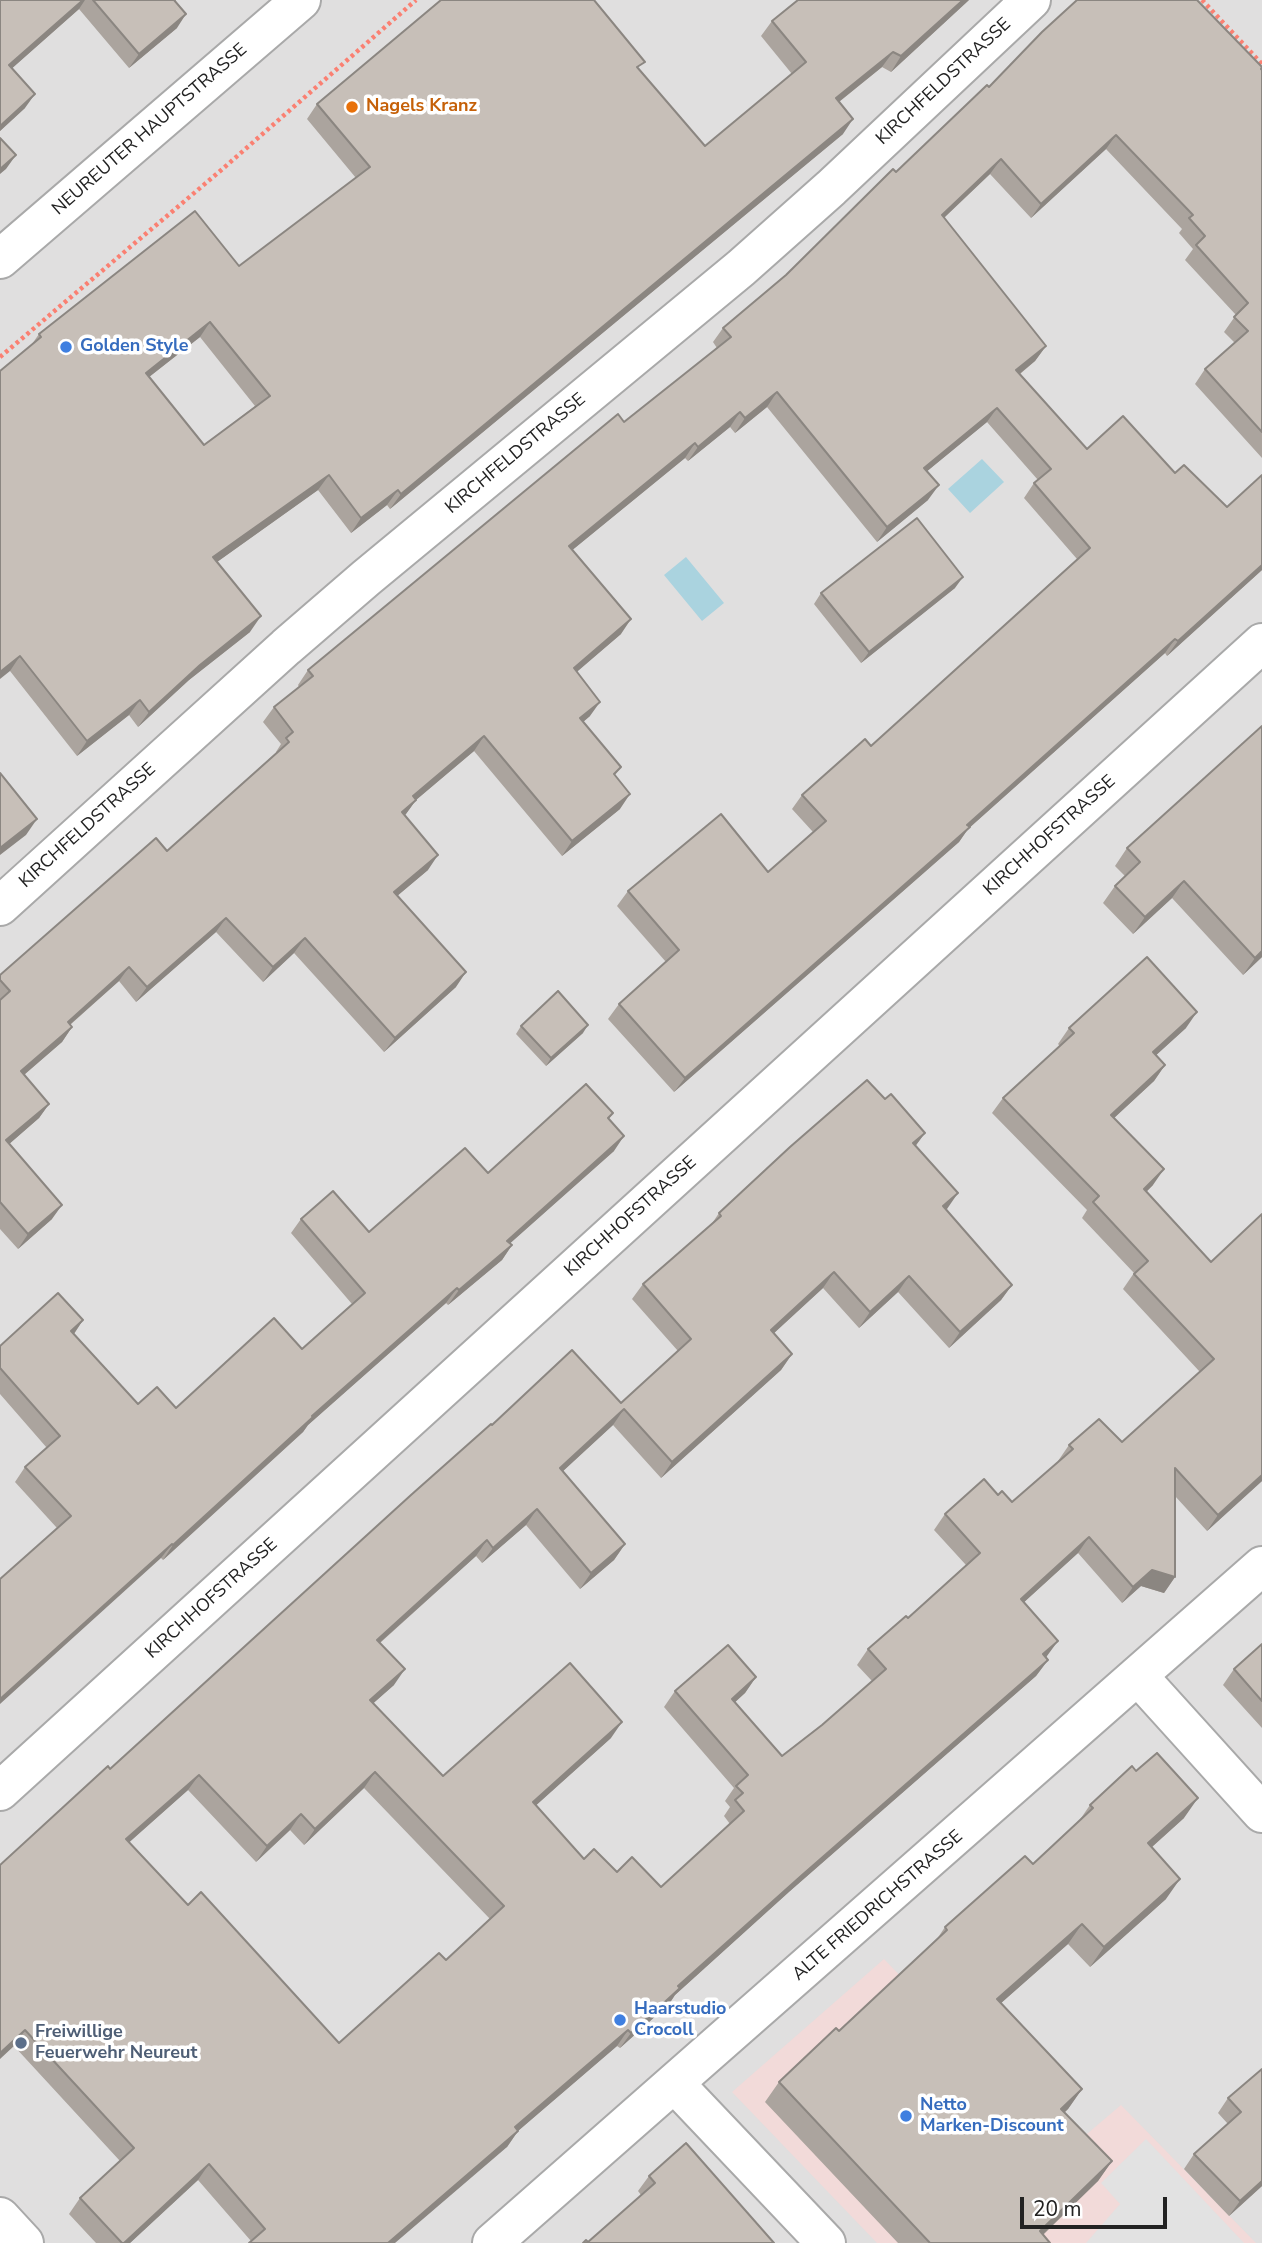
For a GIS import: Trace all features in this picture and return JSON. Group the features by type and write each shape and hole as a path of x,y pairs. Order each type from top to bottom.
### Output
{"street":[{"name":"KIRCHFELDSTRASSE","path":"0,906 356,586 741,268 831,188 1031,0"},
{"name":"NEUREUTER HAUPTSTRASSE","path":"0,259 287,4"},
{"name":"KIRCHHOFSTRASSE","path":"0,1791 1262,643"},
{"name":"ALTE FRIEDRICHSTRASSE","path":"492,2243 1262,1566"},
{"path":"1138,1676 1262,1813"},
{"path":"675,2084 827,2243"},
{"path":"0,2217 24,2243"}],"path":[{"path":"0,357 219,172 416,0"},
{"path":"1202,0 1262,64"}],"shaded area":[{"path":"0,0 1262,0 1262,2243 0,2243"},
{"name":"Netto Marken-Discount","path":"884,1959 1068,2150 1121,2105 1256,2243 877,2243 732,2092"},
{"path":"1146,2139 1244,2243 1086,2243 1120,2204 1101,2183"}],"water":[{"path":"982,459 1004,482 970,513 948,489"},
{"path":"686,557 724,603 702,621 664,575"}],"building":[{"path":"0,0 83,0 9,65 35,94 0,126"},
{"path":"93,0 174,0 186,14 139,54"},
{"path":"441,0 594,0 645,62 637,67 705,146 806,62 772,21 798,0 963,0 901,56 893,52 836,98 853,119 401,494 398,490 361,518 329,475 213,557 261,616 200,665 149,712 140,700 87,741 20,656 0,672 0,371 41,337 39,334 195,211 239,266 370,167 317,104","holes":["210,322 270,396 204,445 146,373"]},
{"path":"1077,0 1197,0 1262,67 1262,432 1205,369 1248,331 1234,317 1248,303 1196,245 1205,236 1189,218 1193,215 1116,135 1041,204 1001,159 942,215 1046,346 1016,370 1087,449 1123,416 1175,473 1184,465 1227,507 1262,475 1262,565 1178,641 1175,639 967,825 970,827 685,1078 619,1004 679,950 628,891 721,814 768,872 826,821 802,795 865,739 871,746 1090,548 1034,483 1051,469 997,408 924,468 939,485 887,527 777,392 745,418 740,412 698,447 695,443 569,546 631,619 574,668 600,702 580,718 621,767 614,774 630,794 572,841 484,736 413,796 416,800 402,812 438,855 394,892 466,972 395,1038 305,938 273,967 226,918 147,987 129,967 68,1022 72,1027 21,1071 49,1104 6,1140 62,1205 28,1234 0,1202 0,1000 10,991 0,980 0,975 156,838 167,851 289,742 286,738 293,732 274,707 313,676 308,670 618,414 624,422 731,337 723,328 786,275 893,169 896,172 987,85 989,87"},
{"path":"0,138 16,155 0,169"},
{"path":"917,518 963,577 869,652 821,593"},
{"path":"1262,726 1262,951 1255,958 1184,881 1145,917 1115,886 1140,862 1127,848"},
{"path":"0,773 37,819 0,848"},
{"path":"1147,957 1197,1012 1153,1052 1165,1065 1111,1115 1164,1169 1144,1189 1211,1262 1262,1214 1262,1475 1218,1515 1175,1468 1175,1577 1152,1570 1133,1587 1089,1537 1021,1599 1058,1641 1043,1654 1048,1660 678,1986 680,1988 631,2033 628,2030 515,2127 518,2131 388,2243 249,2243 265,2229 209,2164 122,2243 80,2198 134,2148 25,2030 0,2053 0,1865 108,1766 110,1769 572,1350 621,1403 691,1339 643,1284 721,1216 719,1213 790,1147 867,1080 885,1099 891,1094 925,1133 913,1143 958,1193 943,1206 1012,1285 960,1332 909,1276 870,1312 834,1272 771,1330 792,1354 672,1462 624,1409 560,1468 625,1544 591,1573 537,1509 493,1548 487,1540 377,1640 405,1669 370,1700 443,1776 570,1663 622,1722 533,1802 584,1859 594,1849 617,1872 632,1857 661,1887 744,1811 735,1800 743,1793 736,1786 748,1775 675,1691 728,1645 756,1677 732,1699 782,1756 886,1669 868,1649 906,1616 908,1618 980,1553 945,1514 984,1479 998,1495 1002,1491 1012,1502 1073,1449 1069,1445 1099,1419 1122,1442 1214,1359 1134,1274 1148,1261 1093,1202 1099,1196 1003,1098 1074,1033 1069,1028","holes":["375,1772 504,1906 446,1960 439,1953 339,2043 201,1892 188,1905 126,1839 199,1775 267,1846 301,1814 315,1829"]},
{"path":"558,991 588,1025 551,1058 521,1026"},
{"path":"586,1084 613,1113 608,1118 624,1136 507,1241 512,1245 459,1290 457,1288 312,1416 173,1545 0,1699 0,1579 71,1516 25,1467 60,1436 0,1368 0,1346 58,1293 83,1320 71,1331 138,1404 157,1387 176,1408 274,1318 302,1349 365,1293 301,1219 333,1191 369,1232 465,1148 488,1173"},
{"path":"1262,1644 1262,1701 1234,1669"},
{"path":"1157,1753 1198,1798 1148,1843 1180,1879 1104,1947 1082,1924 997,1999 1082,2089 1061,2109 1112,2161 1040,2231 1050,2243 930,2243 779,2082 836,2028 839,2031 947,1930 945,1927 1025,1856 1033,1864 1093,1808 1090,1805 1132,1766 1136,1771"},
{"path":"1262,2069 1262,2181 1240,2201 1194,2154 1241,2112 1228,2098"},
{"path":"686,2143 774,2243 583,2243 586,2240 588,2242 655,2183 649,2176"}],"place":[{"name":"Nagels Kranz","path":"352,107"},
{"name":"Golden Style","path":"66,347"},
{"name":"Haarstudio Crocoll","path":"620,2020"},
{"name":"Freiwillige Feuerwehr Neureut","path":"21,2043"},
{"name":"Netto Marken-Discount","path":"906,2116"}]}
